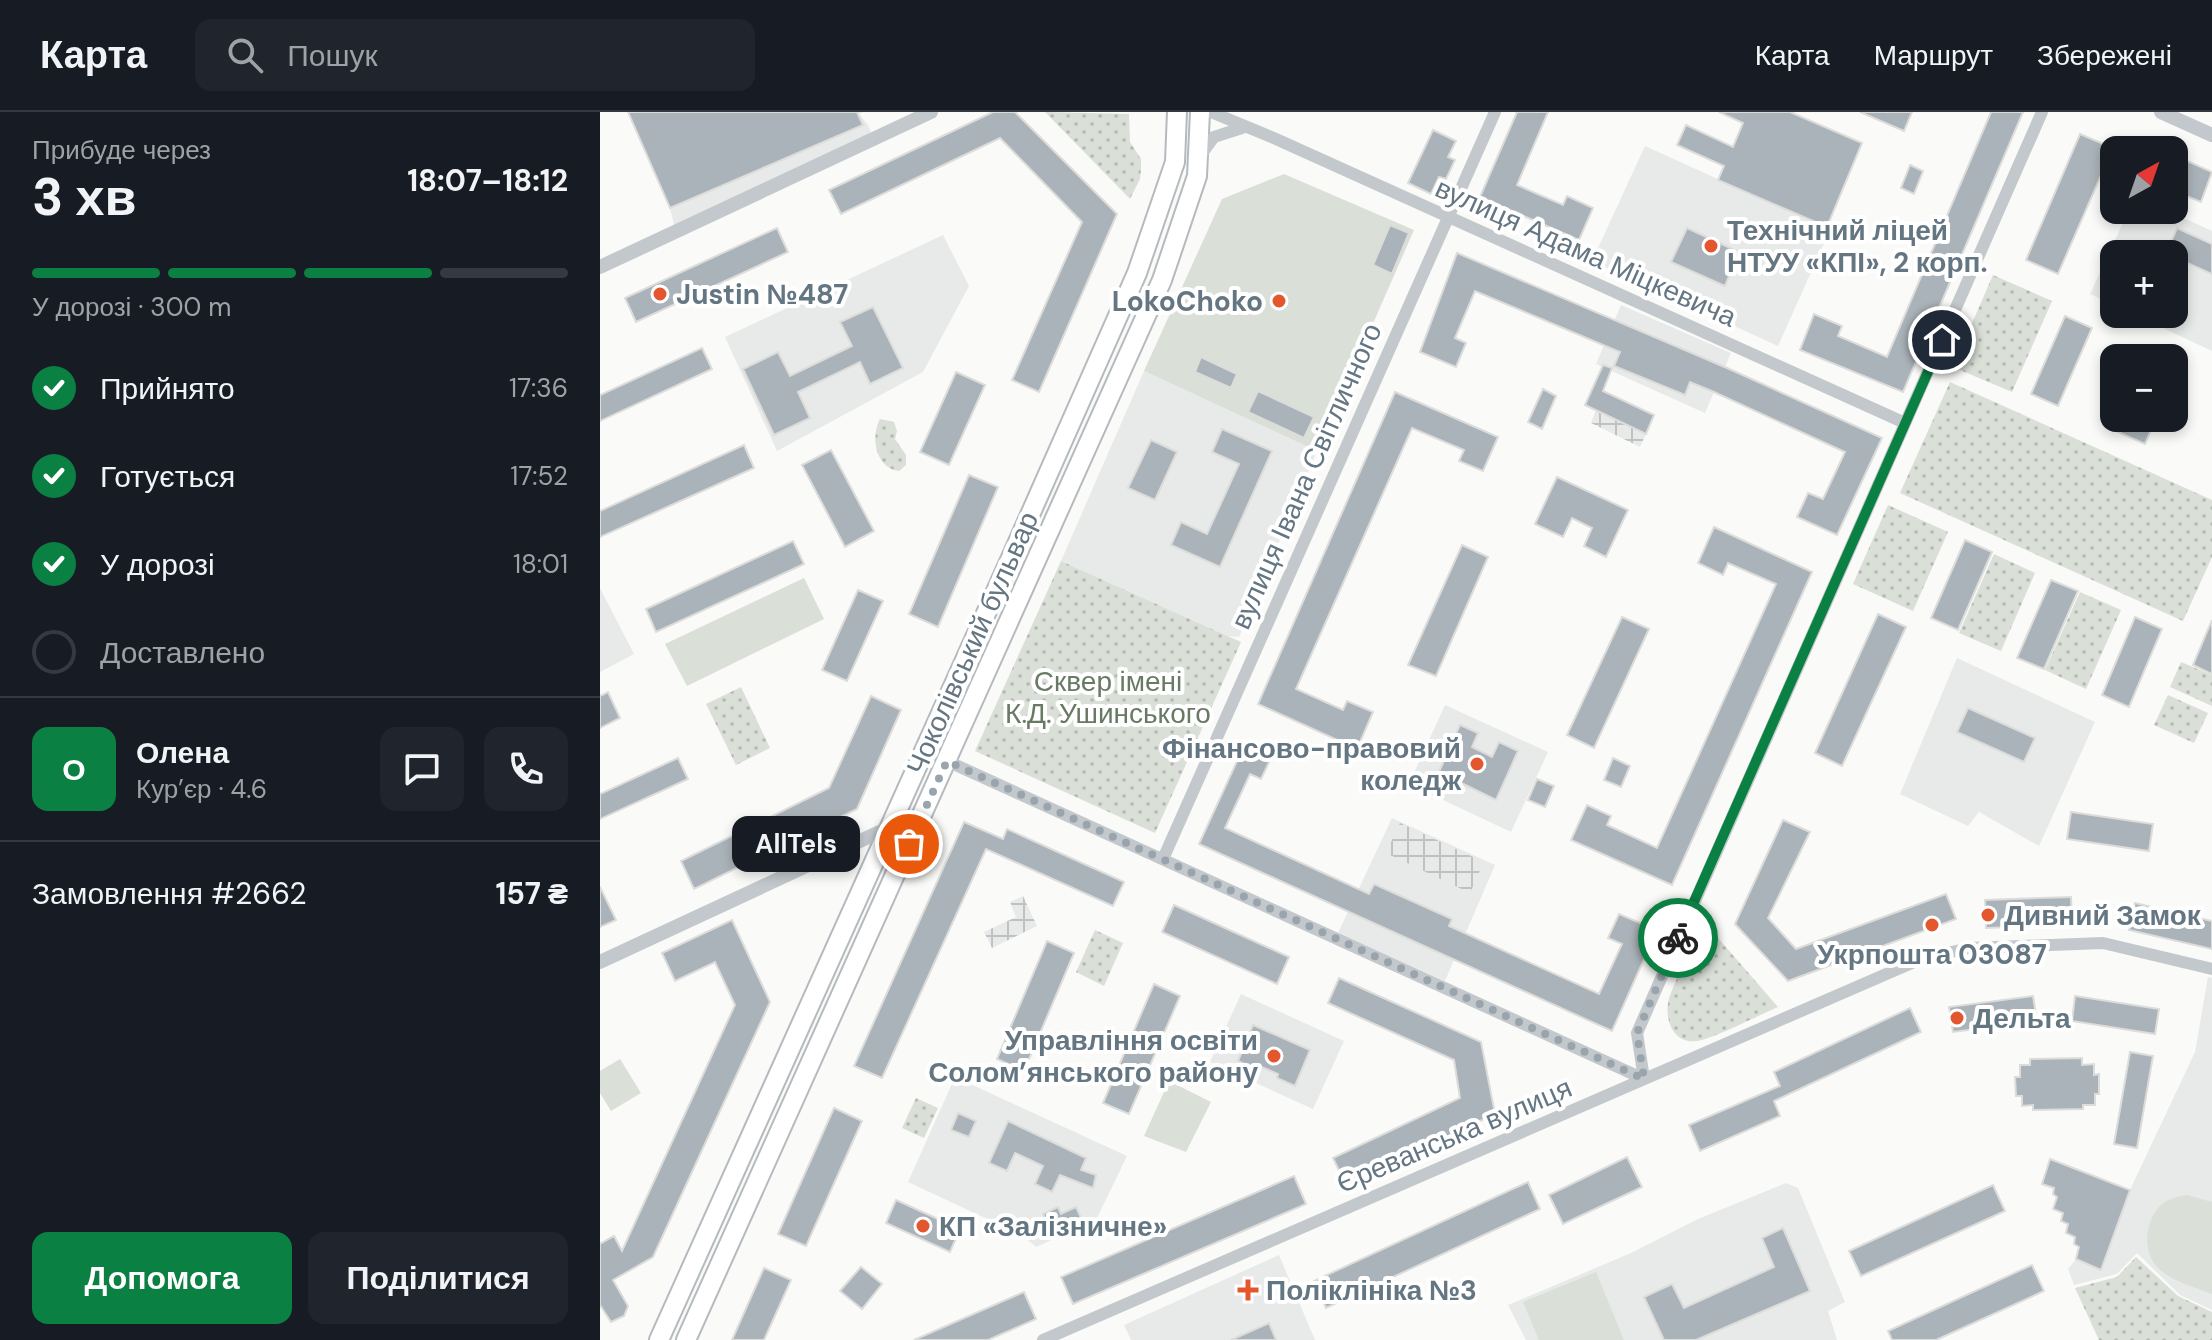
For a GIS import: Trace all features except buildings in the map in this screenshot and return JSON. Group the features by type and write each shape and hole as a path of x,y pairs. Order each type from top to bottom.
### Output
{"main road":[{"name":"Чоколівський бульвар","path":"659,1340 1137,273 1175,162 1177,112"},
{"name":"Чоколівський бульвар","path":"686,1340 1162,280 1179,237 1199,160 1200,112"}],"street":[{"path":"600,267 931,112"},
{"name":"вулиця Адама Міцкевича","path":"1211,112 1905,423"},
{"name":"вулиця Івана Світличного","path":"1163,859 1495,112"},
{"path":"1644,1079 1637,1033 2042,112"},
{"path":"2161,112 2212,135"},
{"path":"1199,160 1214,137 1245,127"},
{"path":"947,761 1644,1079"},
{"path":"600,962 888,828"},
{"name":"Єреванська вулиця","path":"1043,1340 1921,959 1947,952 2103,943 2212,969"}],"shaded area":[{"path":"628,112 863,112 859,114 872,135 676,233 670,208"},
{"name":"Технічний ліцей НТУУ «КПІ», 2 корп.","path":"1645,146 1830,230 1778,346 1592,261"},
{"path":"2188,220 2212,231 2212,351 2163,328 2188,328 2188,240 2115,240 2122,224 2188,224"},
{"path":"943,235 969,286 923,372 777,451 725,337"},
{"path":"2100,272 2100,299 2090,294"},
{"path":"1621,305 1731,353 1705,413 1596,364"},
{"path":"1144,371 1317,451 1239,637 1228,636 1061,561"},
{"path":"1596,410 1646,434 1640,447 1591,423"},
{"path":"600,588 634,654 600,672"},
{"path":"1957,658 2095,722 2039,846 1979,812 1968,826 1900,794"},
{"path":"1445,705 1548,752 1511,832 1409,784"},
{"path":"1392,818 1495,865 1445,981 1338,933"},
{"path":"1400,823 1484,862 1470,893 1386,853"},
{"path":"1023,896 1037,926 992,948 984,932 1016,917 1010,902"},
{"path":"2208,977 2212,978 2212,1310 2180,1295 2137,1253 2117,1274 2074,1285 2068,1269 2076,1259 2102,1270 2130,1190 2195,1052"},
{"path":"1241,994 1344,1041 1313,1109 1210,1062"},
{"path":"955,1077 1127,1156 1096,1220 1036,1247 1022,1235 908,1182"},
{"path":"1786,1183 1798,1188 1845,1302 1828,1311 1837,1340 1526,1340 1508,1305"},
{"name":"Поліклініка №3","path":"1279,1255 1315,1340 1131,1340 1124,1325"}],"green space":[{"path":"1045,112 1129,114 1130,142 1141,159 1140,179 1130,199"},
{"name":"LokoChoko","path":"1284,174 1414,230 1317,451 1144,371 1222,199"},
{"path":"1993,275 2052,301 2012,392 1953,367"},
{"path":"1950,382 2212,500 2212,557 2183,621 1900,493"},
{"path":"880,419 894,422 897,431 895,439 906,455 906,465 899,471 885,464 877,451 876,435"},
{"path":"1888,505 1948,532 1913,611 1853,584"},
{"path":"1994,554 2035,573 2001,651 1959,633"},
{"name":"Сквер імені К.Д. Ушинського","path":"1061,561 1241,642 1155,833 975,751"},
{"path":"804,578 824,619 687,686 665,644"},
{"path":"2080,592 2121,610 2086,689 2045,670"},
{"path":"2181,662 2212,675 2212,706 2170,687"},
{"path":"741,687 770,748 736,765 706,704"},
{"path":"2168,695 2208,713 2194,743 2154,725"},
{"path":"1705,923 1778,1007 1715,1036 1689,1041 1673,1031 1667,1010 1670,995"},
{"path":"1095,930 1123,943 1104,986 1076,972"},
{"path":"620,1059 641,1093 611,1111 600,1093 600,1071"},
{"path":"1169,1081 1211,1102 1186,1152 1144,1136"},
{"path":"916,1098 938,1108 924,1138 902,1128"},
{"path":"2187,1195 2212,1202 2212,1294 2167,1275 2156,1266 2149,1252 2148,1228 2154,1213 2165,1202"},
{"path":"2136,1257 2178,1296 2212,1312 2212,1340 2099,1340 2075,1288 2117,1277"},
{"path":"1596,1272 1624,1340 1539,1340 1523,1302"}],"way so far":[{"path":"909,844 947,761 1644,1079 1637,1033 1678,938"}],"place":[{"name":"Технічний ліцей НТУУ «КПІ», 2 корп.","path":"1711,246"},
{"name":"Justin №487","path":"660,294"},
{"name":"LokoChoko","path":"1279,301"},
{"name":"Фінансово-правовий коледж","path":"1477,764"},
{"name":"AllTels","path":"909,844"},
{"name":"Дивний Замок","path":"1988,915"},
{"name":"Укрпошта 03087","path":"1932,925"},
{"name":"Дельта","path":"1957,1018"},
{"name":"Управління освіти Солом’янського району","path":"1274,1056"},
{"name":"КП «Залізничне»","path":"923,1226"},
{"name":"Поліклініка №3","path":"1248,1290"}],"route":[{"path":"1678,938 1942,340"}]}
